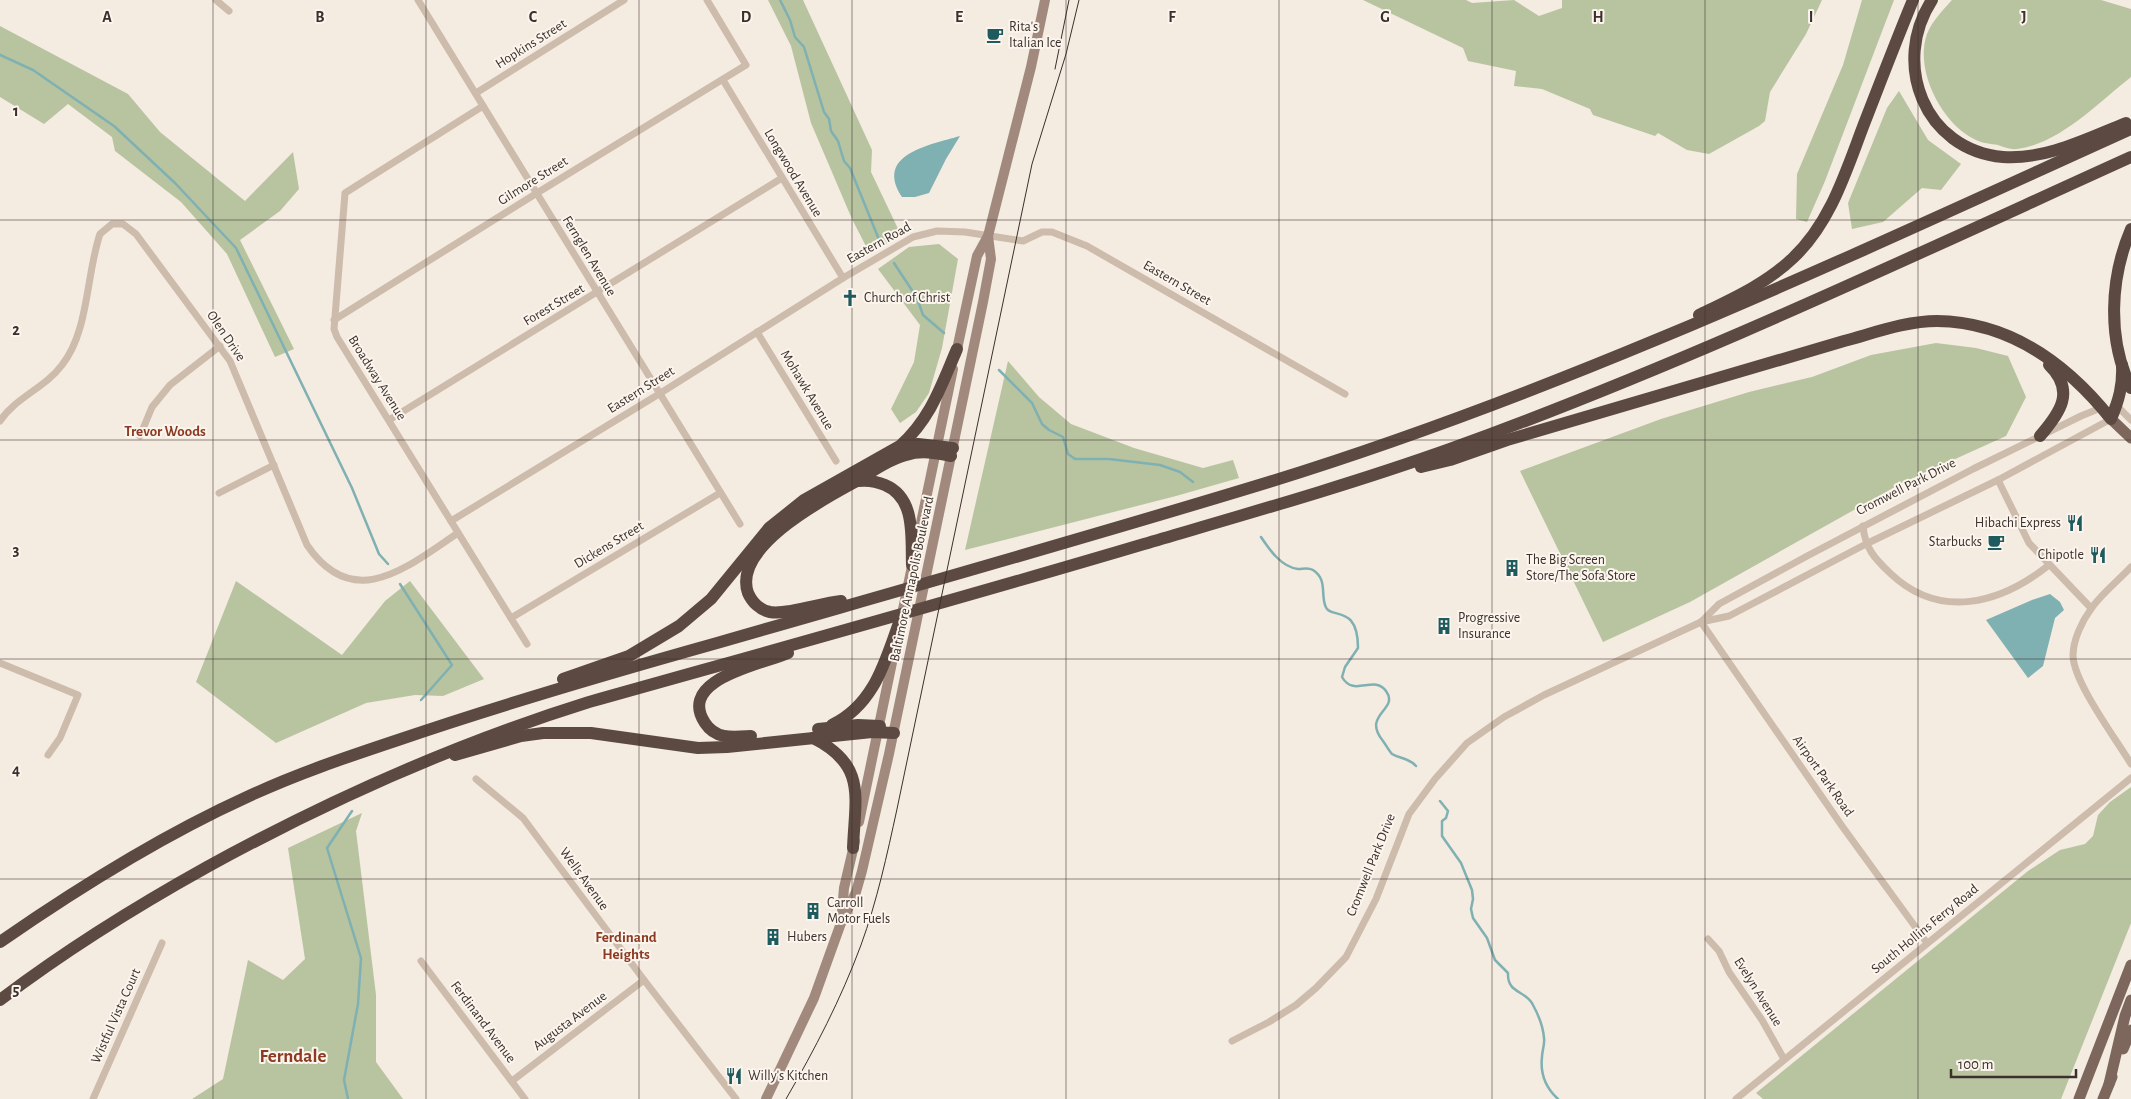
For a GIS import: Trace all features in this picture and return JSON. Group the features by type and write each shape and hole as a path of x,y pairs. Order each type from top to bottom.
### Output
{"highway":[{"path":"1932,0 1916,33 1913,50 1917,87 1925,106 1935,120 1960,143 1988,154 2002,157 2019,157 2054,150 2131,121"},
{"path":"1583,371 1756,287 1783,267 1804,247 1816,231 1836,195 1913,1"},
{"path":"0,942 48,909 150,847 246,798 330,764 504,705 1274,481 1421,431 1583,371 1721,314 2131,129"},
{"path":"1362,480 1528,420 1661,368 2131,157"},
{"path":"2131,229 2118,268 2114,293 2116,339 2122,364 2131,388"},
{"path":"0,1000 72,948 172,886 307,814 416,764 560,711 965,596 1362,480 1450,460 1532,433 1894,327 1936,321 1983,327 2007,335 2028,344 2062,368 2112,419 2123,382 2122,364"},
{"path":"2028,344 2055,371 2063,388 2062,404 2058,413 2040,436"},
{"path":"504,705 583,671 629,656 669,633 687,620 711,599 755,544 782,516 804,500 898,447 916,431 930,410 957,349"},
{"path":"898,447 918,444 952,452"},
{"path":"874,598 823,603 777,612 767,611 758,606 750,597 746,586 747,575 750,566 776,533 803,512 901,456 936,449"},
{"path":"855,482 868,481 881,484 893,490 903,500 910,519 912,565"},
{"path":"826,728 850,714 868,697 879,678 900,620"},
{"path":"836,633 770,661 720,678 712,683 704,691 700,707 701,715 708,727 718,735 726,737 858,724 894,730"},
{"path":"416,764 471,752 521,736 543,733 591,733 698,748 727,747 813,738 879,729"},
{"path":"813,738 836,752 852,773 855,798 853,848"}],"main road":[{"name":"Baltimore Annapolis Boulevard","path":"841,923 844,888 879,729 900,620 977,256 988,236 1046,0"},
{"name":"Baltimore Annapolis Boulevard","path":"766,1099 814,998 841,923 856,892 862,871 894,730 991,259 988,236"},
{"path":"2112,419 2131,438"},
{"path":"2079,1099 2131,965"},
{"path":"2109,1084 2131,1000"},
{"path":"2103,1099 2131,1030"}],"street":[{"path":"216,0 229,11"},
{"name":"Fernglen Avenue","path":"418,0 740,524"},
{"name":"Hopkins Street","path":"476,93 624,0"},
{"name":"Gilmore Street","path":"334,320 746,65 707,0"},
{"name":"Longwood Avenue","path":"723,80 843,278"},
{"name":"Broadway Avenue","path":"483,106 345,193 334,320 337,337 527,644"},
{"name":"Forest Street","path":"389,420 597,294 782,178"},
{"name":"Olen Drive","path":"0,421 16,403 49,380 70,354 80,325 98,241 103,230 112,224 123,224 132,230 220,346 235,370 307,545 322,563 345,577 371,581 386,577 458,533"},
{"name":"Eastern Road","path":"843,278 919,234 936,231 988,236"},
{"name":"Eastern Street","path":"988,236 1026,240 1042,232 1052,232 1076,240 1345,394"},
{"name":"Eastern Street","path":"451,521 659,394 843,278"},
{"name":"Mohawk Avenue","path":"757,332 836,461"},
{"path":"140,436 152,407 170,385 220,346"},
{"path":"2117,406 2131,420"},
{"name":"Cromwell Park Drive","path":"1701,622 1719,604 1863,526 2040,436 2102,407 2117,406"},
{"name":"Cromwell Park Drive","path":"1232,1041 1269,1022 1296,1005 1316,988 1346,957 1376,899 1409,814 1435,779 1467,743 1504,717 1544,695 1701,622 1729,616 1866,544 1998,480 2112,419"},
{"path":"219,493 274,465"},
{"path":"1998,480 2029,543 2091,608"},
{"name":"Dickens Street","path":"510,618 720,493"},
{"path":"1863,526 1866,544 1888,571 1914,592 1931,599 1950,603 1976,600 2010,590 2033,578 2049,565"},
{"path":"2131,567 2091,608 2080,627 2073,655 2084,688 2131,764"},
{"name":"Airport Park Road","path":"1701,622 1842,826 1927,943"},
{"path":"0,663 78,695 60,738 48,755"},
{"name":"South Hollins Ferry Road","path":"1736,1099 2131,778"},
{"name":"Wells Avenue","path":"476,779 523,818 736,1099"},
{"name":"Evelyn Avenue","path":"1708,939 1719,951 1728,972 1762,1020 1784,1059"},
{"name":"Wistful Vista Court","path":"93,1099 162,943"},
{"name":"Ferdinand Avenue","path":"421,961 525,1099"},
{"name":"Augusta Avenue","path":"512,1081 644,980"}],"green space":[{"path":"768,0 803,0 872,150 871,172 901,235 870,254 852,219 811,123 791,46"},
{"path":"1363,0 1466,0 1472,3 1514,0 1539,16 1562,8 1562,0 1822,0 1806,34 1770,92 1765,121 1709,154 1687,150 1658,133 1655,136 1593,115 1590,109 1542,89 1514,86 1516,71 1468,61 1463,48"},
{"path":"1862,0 1894,0 1825,181 1807,222 1796,219 1797,174 1843,65"},
{"path":"1952,0 2101,0 2131,9 2131,77 2092,110 2063,131 2033,146 2010,149 1978,141 1964,133 1942,109 1934,95 1924,64 1924,48 1929,29"},
{"path":"0,26 128,94 160,132 245,201 293,152 299,189 280,211 240,240 294,349 275,357 227,254 181,202 115,151 112,137 68,104 44,124 0,97"},
{"path":"1899,91 1928,140 1961,164 1941,190 1922,188 1883,222 1852,229 1848,203 1887,108"},
{"path":"939,244 958,259 942,348 929,393 916,412 900,423 891,409 914,362 920,325 878,269 909,247"},
{"path":"1936,343 1976,348 2008,356 2026,397 2006,436 1902,483 1690,602 1603,642 1520,471 1661,419 1749,392 1812,377 1871,355"},
{"path":"1008,361 1039,397 1071,424 1134,448 1203,468 1233,460 1239,478 965,550"},
{"path":"236,581 342,655 385,601 410,581 484,679 443,696 415,695 366,703 276,743 196,682"},
{"path":"2131,787 2131,923 2061,1099 1763,1099 1756,1093 2028,871 2060,850 2085,844 2093,836 2098,815 2110,802"},
{"path":"362,813 356,831 376,995 376,1062 403,1099 192,1099 223,1079 248,960 283,980 305,959 288,848"}],"water":[{"path":"960,136 929,193 915,197 902,197 895,182 895,171 900,161 921,148"},
{"path":"2050,594 2060,602 2064,610 2055,618 2043,666 2028,678 1986,620"}],"waterway":[{"path":"780,0 790,20 795,37 804,47 824,112 829,119 831,131 838,141 844,161 850,168 880,242"},
{"path":"0,55 33,70 114,126 175,183 236,248 352,488 379,554 388,564"},
{"path":"894,263 917,298 923,315 944,333"},
{"path":"999,370 1032,403 1042,424 1063,437 1068,454 1075,459 1109,459 1160,465 1180,472 1193,482"},
{"path":"1261,537 1276,557 1286,565 1298,569 1311,569 1317,574 1322,582 1325,605 1328,610 1349,618 1357,634 1358,648 1345,667 1342,677 1352,686 1376,685 1381,686 1386,691 1389,697 1388,703 1378,718 1376,724 1377,732 1392,754 1410,761 1416,766"},
{"path":"400,584 452,665 421,700"},
{"path":"1440,801 1448,811 1446,818 1442,821 1442,836 1461,863 1472,890 1471,909 1473,918 1487,938 1495,960 1508,973 1510,985 1530,1000 1539,1017 1544,1040 1542,1055 1543,1075 1550,1090 1558,1099"},
{"path":"348,1099 344,1080 358,1004 361,958 327,848 352,811"}],"tram line":[{"path":"1055,69 1069,0"},
{"path":"786,1099 817,1043 845,985 861,945 877,895 897,809 1032,164 1066,54 1079,0"}],"place":[{"name":"Rita's Italian Ice","path":"995,35"},
{"name":"Church of Christ","path":"850,298"},
{"name":"Hibachi Express","path":"2075,523"},
{"name":"Starbucks","path":"1996,542"},
{"name":"Chipotle","path":"2098,555"},
{"name":"The Big Screen Store/The Sofa Store","path":"1512,568"},
{"name":"Progressive Insurance","path":"1444,626"},
{"name":"Carroll Motor Fuels","path":"813,911"},
{"name":"Hubers","path":"773,937"},
{"name":"Willy's Kitchen","path":"734,1076"}],"district":[{"name":"Trevor Woods","path":"165,431"},
{"name":"Ferdinand Heights","path":"626,946"},
{"name":"Ferndale","path":"293,1056"}]}
